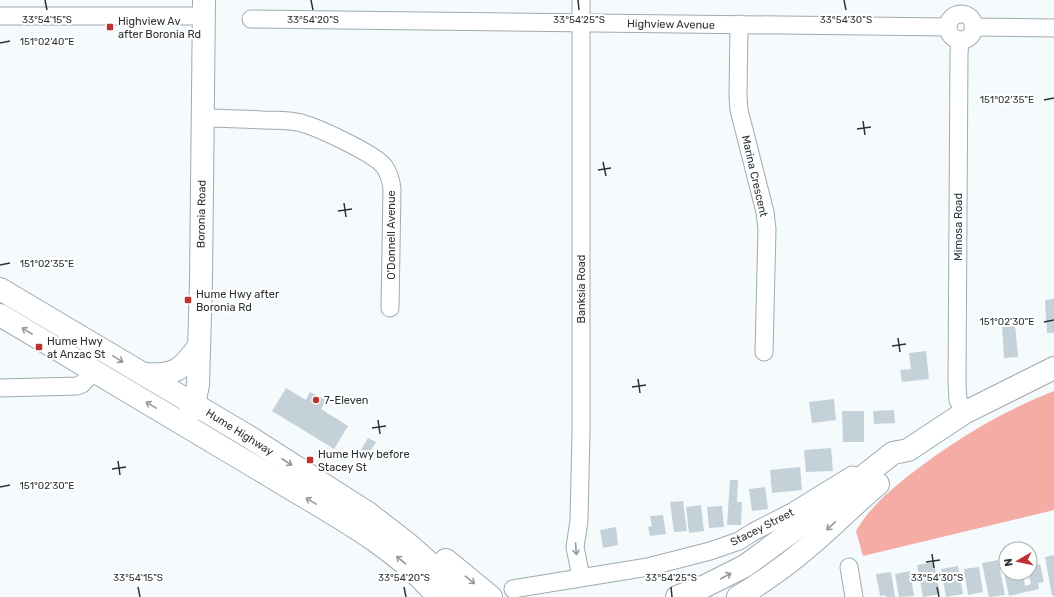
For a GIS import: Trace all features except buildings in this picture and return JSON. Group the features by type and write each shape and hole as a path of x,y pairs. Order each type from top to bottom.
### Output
{"main road":[{"name":"Boronia Road","path":"184,425 194,404 198,385 201,282 204,8"},
{"name":"Hume Highway","path":"0,289 194,404 368,514 408,544 441,573 465,597"},
{"name":"Hume Highway","path":"0,315 374,540 403,561 438,597"},
{"path":"143,374 161,375 174,371 187,362 199,346"},
{"name":"Stacey Street","path":"677,597 711,584 745,566 808,521 893,454 908,450 964,413 1054,368"},
{"name":"Stacey Street","path":"738,597 772,575 809,547 860,499 899,467 908,450"},
{"path":"368,514 430,548 491,597"}],"street":[{"name":"Banksia Road","path":"581,0 581,431 579,521 575,547 581,577"},
{"path":"961,7 970,18 974,27 970,36 966,39 960,40 956,40 950,35 948,27 952,18 961,7"},
{"path":"0,16 204,8"},
{"name":"Highview Avenue","path":"251,19 948,27"},
{"name":"Marina Crescent","path":"739,24 739,110 765,212 764,352"},
{"path":"974,27 1054,28"},
{"name":"Mimosa Road","path":"960,40 957,387 958,400 964,413"},
{"name":"O'Donnell Avenue","path":"202,118 296,121 310,125 344,141 375,158 382,164 390,178 392,189 390,308"},
{"path":"0,388 77,386 82,384 94,371"},
{"name":"Stacey Street","path":"513,589 648,567 710,551 739,541 792,512 851,476 884,460"},
{"path":"849,567 854,597"}],"shaded area":[{"path":"1054,391 1054,510 863,556 856,531 881,499 896,486 963,437 1016,407"}],"place":[{"name":"Highview Av after Boronia Rd","path":"110,27"},
{"name":"Hume Hwy after Boronia Rd","path":"188,300"},
{"name":"Hume Hwy at Anzac St","path":"39,347"},
{"name":"7-Eleven","path":"316,400"},
{"name":"Hume Hwy before Stacey St","path":"310,460"}]}
